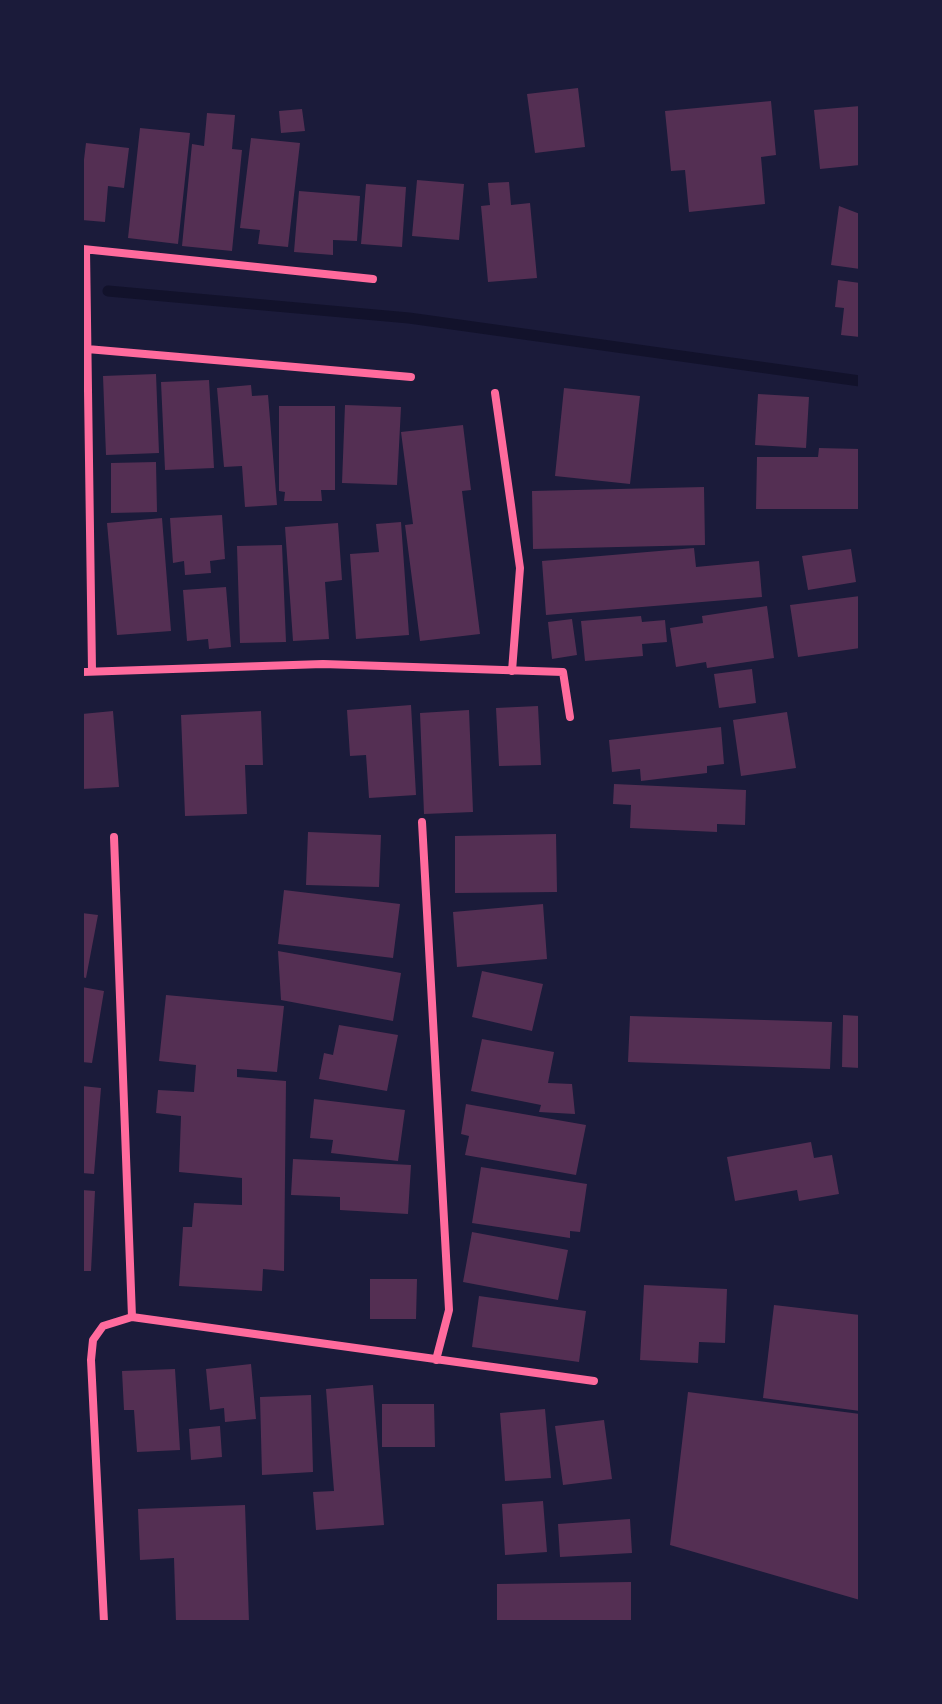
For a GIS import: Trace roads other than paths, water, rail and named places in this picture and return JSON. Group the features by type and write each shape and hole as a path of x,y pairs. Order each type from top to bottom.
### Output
{"street":[{"path":"373,279 84,249 87,672 323,664 563,672 570,717"},
{"path":"87,349 411,377"},
{"path":"495,393 520,568 512,671"},
{"path":"422,822 449,1310 436,1360"},
{"path":"114,837 132,1317"},
{"path":"104,1622 91,1360 93,1340 103,1326 132,1317 594,1381"}],"waterway":[{"path":"108,291 409,318 860,381"}]}
